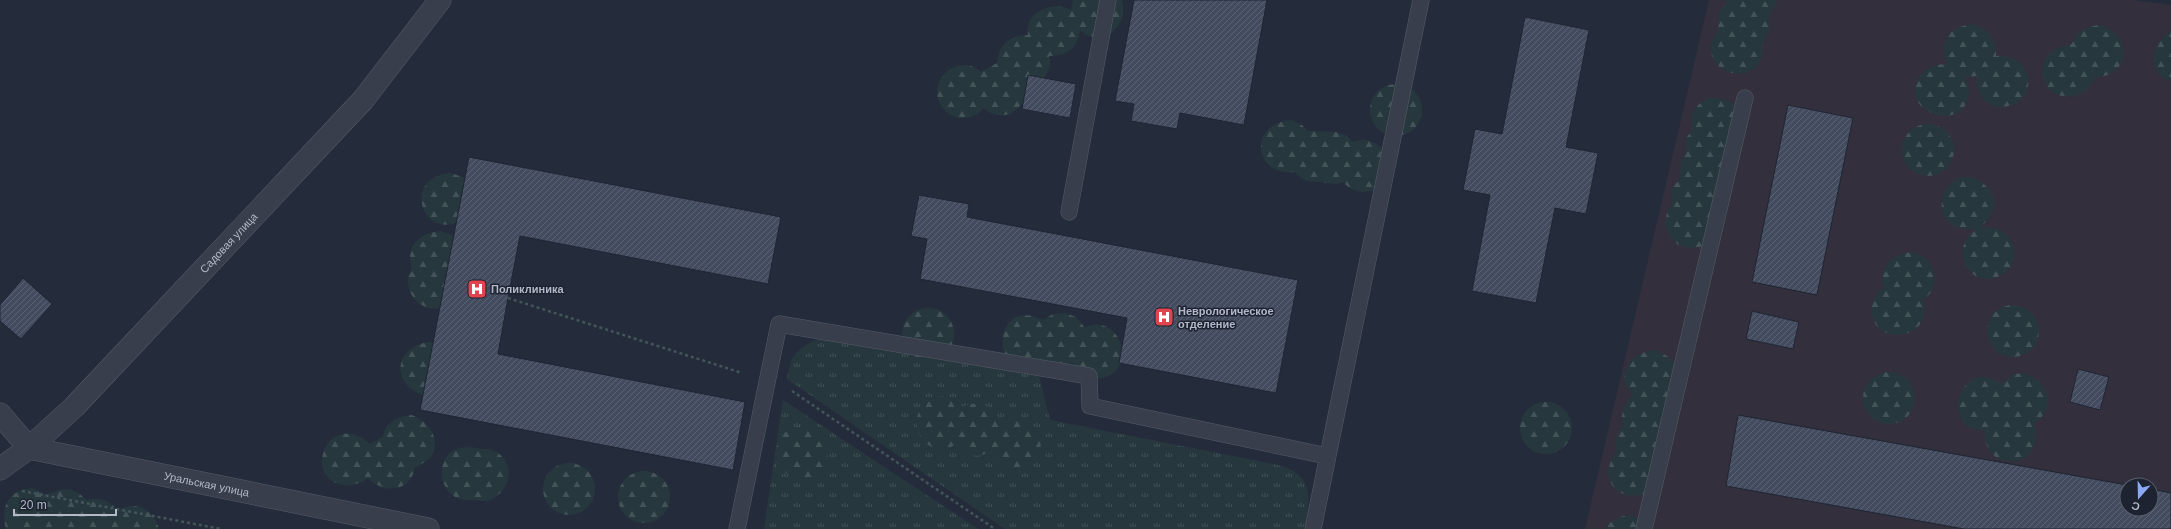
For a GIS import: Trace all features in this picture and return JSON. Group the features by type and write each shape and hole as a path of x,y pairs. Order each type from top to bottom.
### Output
{"street":[{"name":"Садовая улица","path":"0,469 29,448 74,407 363,100 440,0"},
{"path":"0,414 29,448"},
{"name":"Уральская улица","path":"29,448 428,529"}],"lane":[{"path":"1069,212 1108,0"},
{"path":"1313,529 1420,0"},
{"path":"1644,529 1745,98"},
{"path":"737,529 779,324 1089,376 1090,406 1327,456"}],"path":[{"path":"19,490 221,529"}],"shaded area":[{"path":"1709,0 2133,0 2171,5 2171,529 1585,529"}],"green space":[{"path":"1073,0 1122,0 1122,18 1118,26 1105,36 1097,37 1088,35 1080,30 1077,42 1070,50 1066,53 1049,56 1049,68 1046,76 1024,102 1013,112 1002,115 989,112 983,108 974,116 959,118 948,113 944,109 938,100 937,90 945,73 962,65 972,66 981,72 997,63 1000,51 1006,42 1021,35 1028,35 1030,20 1035,14 1048,7 1056,6 1071,10"},
{"path":"1726,0 1777,0 1776,5 1769,16 1769,31 1763,41 1762,55 1759,64 1750,71 1743,73 1736,74 1722,69 1713,58 1711,51 1712,43 1718,27 1719,14 1727,3"},
{"path":"1973,24 1987,32 1993,40 1996,56 2009,57 2019,62 2025,70 2028,79 2027,89 2023,97 2014,104 2002,107 1993,106 1985,101 1979,93 1977,87 1977,76 1965,77 1969,89 1966,103 1958,112 1947,116 1936,114 1925,109 1917,101 1915,89 1920,76 1932,67 1947,64 1945,48 1948,36 1957,28"},
{"path":"2101,25 2112,31 2119,38 2123,46 2124,55 2116,70 2107,75 2095,78 2086,90 2079,94 2065,96 2058,95 2051,91 2046,84 2042,69 2047,56 2058,48 2072,44 2080,32 2092,26"},
{"path":"2171,31 2171,81 2162,77 2157,71 2153,57 2159,43 2164,36"},
{"path":"1391,84 1401,84 1415,91 1422,105 1422,115 1415,129 1401,136 1391,136 1381,132 1374,125 1370,115 1370,105 1374,95 1381,88"},
{"path":"1708,98 1726,100 1740,110 1711,241 1700,247 1688,248 1677,244 1669,235 1665,224 1667,212 1672,205 1672,189 1680,178 1681,162 1686,153 1686,138 1692,131 1692,114 1698,105"},
{"path":"1291,120 1302,125 1308,131 1336,132 1347,136 1353,142 1358,140 1367,140 1379,146 1387,153 1383,186 1372,191 1362,192 1352,189 1343,182 1335,184 1307,181 1295,172 1281,171 1271,166 1264,158 1261,149 1262,139 1268,130 1277,124"},
{"path":"1923,124 1933,124 1947,131 1954,145 1954,155 1947,169 1933,176 1923,176 1913,172 1906,165 1902,155 1902,145 1906,135 1913,128"},
{"path":"451,173 462,177 470,186 466,218 451,224 438,223 429,217 423,208 422,196 425,186 435,177"},
{"path":"1971,177 1987,186 1994,199 1992,213 1980,227 1988,227 2006,234 2010,238 2014,251 2013,261 2008,270 2003,274 1992,278 1982,278 1973,274 1967,267 1963,258 1963,248 1967,238 1976,229 1962,229 1954,226 1948,221 1942,209 1942,201 1947,187 1959,178"},
{"path":"440,231 451,235 459,244 442,308 432,308 418,303 410,292 408,280 412,268 410,254 412,248 420,238 432,232"},
{"path":"1912,252 1924,257 1929,262 1934,273 1934,285 1928,296 1923,300 1924,314 1919,325 1911,332 1900,335 1889,334 1880,328 1873,319 1872,305 1876,295 1884,287 1882,280 1883,273 1888,263 1905,253"},
{"path":"2008,305 2018,305 2032,312 2039,326 2039,336 2032,350 2018,357 2008,357 1998,353 1991,346 1987,336 1987,326 1991,316 1998,309"},
{"path":"923,308 933,308 947,315 954,329 954,339 947,353 933,360 923,360 913,356 906,349 902,339 902,329 906,319 913,312"},
{"path":"1065,313 1076,317 1085,328 1095,325 1104,326 1112,331 1118,339 1122,348 1122,358 1118,367 1110,375 1094,379 1074,366 1073,363 1058,366 1005,355 1003,336 1010,321 1024,315 1033,316 1043,320 1053,314"},
{"path":"819,338 839,340 1039,376 1050,420 1287,468 1302,478 1307,491 1308,506 1304,529 1005,529 787,379 790,364 796,354 805,346"},
{"path":"430,342 441,347 423,395 412,389 405,382 401,374 401,366 403,357 409,350 418,345"},
{"path":"1655,350 1671,359 1677,372 1674,385 1666,398 1671,404 1653,490 1642,495 1631,496 1622,493 1615,488 1610,481 1609,472 1611,462 1617,451 1616,440 1623,425 1622,417 1624,408 1627,401 1633,395 1627,387 1625,372 1632,360 1639,355"},
{"path":"1884,372 1894,372 1908,379 1915,393 1915,403 1908,417 1894,424 1884,424 1874,420 1867,413 1863,403 1863,393 1867,383 1874,376"},
{"path":"2025,373 2040,382 2048,396 2048,403 2046,410 2034,423 2036,439 2032,451 2024,458 2013,461 2002,460 1993,455 1987,445 1985,430 1970,427 1961,419 1958,408 1960,396 1966,385 1975,378 1987,377 2001,384 2013,374"},
{"path":"946,396 957,400 963,407 974,403 990,408 995,412 1001,422 1014,418 1029,422 1039,435 1041,447 1038,457 1032,464 1023,469 1014,470 1004,468 996,462 989,452 980,455 971,455 962,451 955,445 942,449 931,446 923,440 918,430 917,419 921,409 930,400"},
{"path":"783,400 978,529 764,529"},
{"path":"1541,402 1551,402 1565,409 1572,423 1572,433 1565,447 1551,454 1541,454 1531,450 1524,443 1520,433 1520,423 1524,413 1531,406"},
{"path":"412,415 428,426 435,441 431,456 425,462 415,467 408,482 396,488 388,488 381,487 368,478 358,483 347,485 339,484 328,477 323,467 323,456 326,446 334,438 344,434 356,435 370,444 383,437 386,427 397,418"},
{"path":"797,426 807,426 821,433 828,447 828,457 821,471 807,478 797,478 787,474 780,467 776,457 776,447 780,437 787,430"},
{"path":"471,447 495,451 507,464 507,483 504,489 491,500 464,500 455,497 444,484 442,467 445,459 459,448"},
{"path":"564,463 574,463 588,470 595,484 595,494 588,508 574,515 564,515 554,511 547,504 543,494 543,484 547,474 554,467"},
{"path":"639,471 649,471 663,478 670,492 670,502 663,516 649,523 639,523 629,519 622,512 618,502 618,492 622,482 629,475"},
{"path":"32,488 47,495 63,489 72,490 77,492 86,500 104,500 118,510 125,507 138,507 148,512 153,517 159,529 6,529 4,513 8,501 17,492"},
{"path":"1631,515 1642,520 1651,529 1605,529 1616,519"}],"building":[{"path":"1134,0 1267,0 1244,125 1180,113 1177,129 1131,121 1134,104 1115,101"},
{"path":"1525,17 1589,30 1566,147 1598,153 1586,214 1555,208 1536,303 1472,291 1490,195 1463,190 1475,129 1502,134"},
{"path":"1028,75 1076,84 1070,118 1022,109"},
{"path":"1788,105 1853,118 1817,295 1752,282"},
{"path":"469,157 781,217 768,284 520,236 508,298 498,354 745,402 733,470 420,410"},
{"path":"919,195 969,204 967,217 1298,280 1276,393 1119,363 1127,318 920,279 927,239 911,236"},
{"path":"23,278 52,304 21,339 0,321 0,305"},
{"path":"1752,311 1799,322 1793,349 1746,339"},
{"path":"2078,369 2109,377 2100,410 2070,402"},
{"path":"1738,415 2119,484 2119,517 2159,517 2159,491 2171,493 2171,529 1964,529 1726,486"}],"place":[{"name":"Поликлиника","path":"477,289"},
{"name":"Неврологическое отделение","path":"1164,317"}]}
